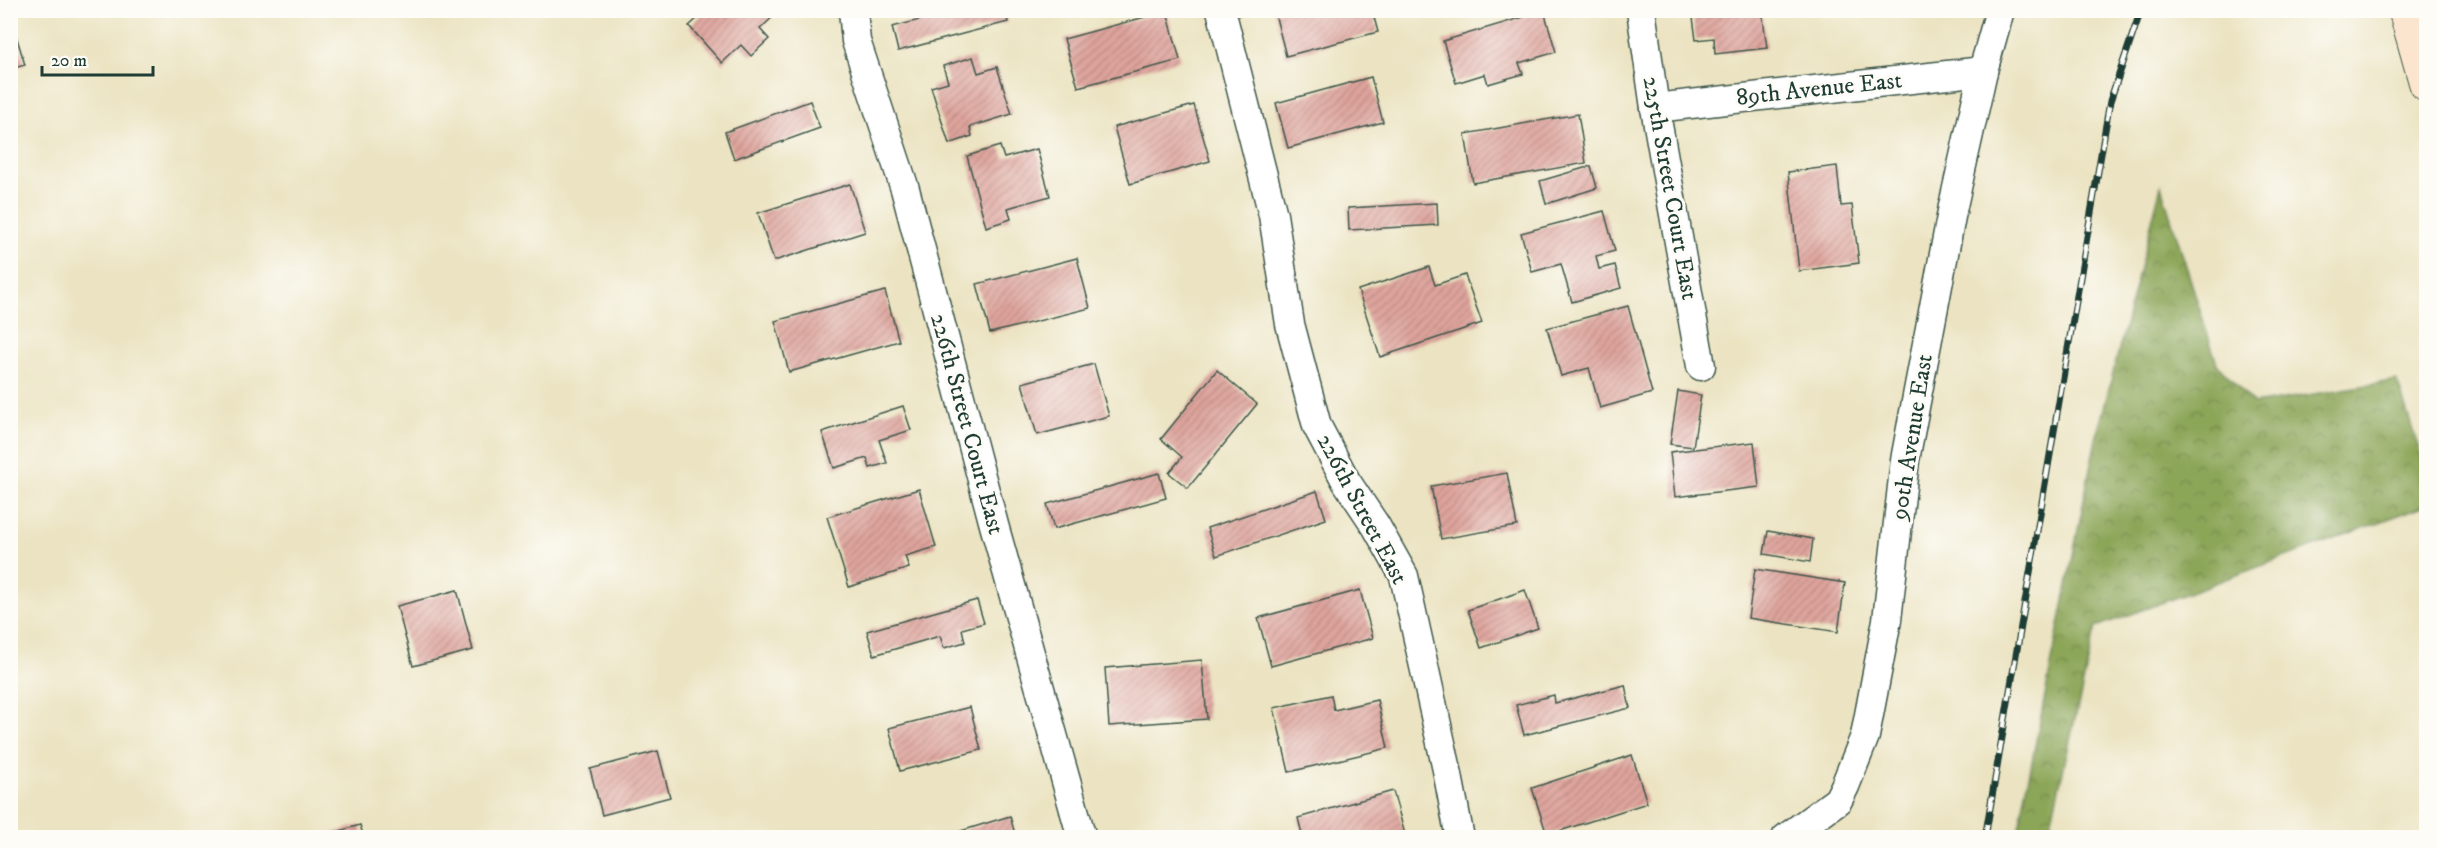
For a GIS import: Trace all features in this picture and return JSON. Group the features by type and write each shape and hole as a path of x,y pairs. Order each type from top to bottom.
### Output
{"main road":[{"path":"2405,10 2427,84"}],"street":[{"name":"226th Street Court East","path":"853,10 856,41 905,189 994,525 1082,837"},
{"name":"226th Street East","path":"1221,10 1273,215 1290,324 1317,426 1346,481 1376,526 1404,576 1459,833"},
{"name":"225th Street Court East","path":"1641,10 1655,108 1701,366"},
{"name":"90th Avenue East","path":"1786,837 1838,800 1865,736 1887,620 1905,460 1953,206 1983,71 2000,10"},
{"name":"89th Avenue East","path":"1655,108 1983,71"}],"green space":[{"path":"2161,186 2217,364 2254,404 2397,380 2426,472 2426,505 2096,627 2051,823 2053,837 2017,837 2096,439"}],"building":[{"path":"695,10 780,10 760,29 769,39 751,56 741,45 722,63 689,26 700,16"},
{"path":"918,10 946,10 947,14 959,10 1005,10 1008,22 898,51 892,27 920,20"},
{"path":"1274,10 1372,10 1378,32 1286,56"},
{"path":"1692,10 1762,10 1767,48 1715,54 1714,38 1696,40"},
{"path":"1167,11 1180,60 1078,87 1064,39"},
{"path":"1544,11 1556,52 1519,63 1523,74 1488,84 1485,74 1456,83 1443,41"},
{"path":"10,15 25,65 10,69"},
{"path":"973,57 978,73 997,67 1012,114 970,127 972,136 949,144 931,87 948,82 943,66"},
{"path":"1371,77 1383,122 1288,148 1276,103"},
{"path":"810,101 820,128 734,159 725,132"},
{"path":"1194,105 1210,161 1130,184 1114,127"},
{"path":"1578,114 1586,163 1473,183 1465,134"},
{"path":"1000,146 1004,158 1037,149 1050,196 1008,208 1011,219 986,227 967,156"},
{"path":"1591,166 1597,188 1546,204 1540,181"},
{"path":"1837,166 1841,206 1852,205 1859,263 1799,271 1788,172"},
{"path":"850,184 865,232 774,261 758,213"},
{"path":"1437,203 1438,225 1349,230 1348,208"},
{"path":"1604,211 1615,251 1596,256 1599,269 1615,265 1621,288 1572,302 1561,264 1532,272 1521,233"},
{"path":"1077,258 1090,308 990,333 977,284"},
{"path":"1429,267 1435,285 1465,275 1482,323 1380,357 1358,290"},
{"path":"885,291 899,341 789,372 775,321"},
{"path":"1628,306 1652,393 1600,408 1589,368 1561,376 1547,328"},
{"path":"1094,364 1109,416 1037,435 1022,383"},
{"path":"1217,370 1257,404 1188,488 1169,473 1182,457 1161,439"},
{"path":"1678,391 1701,395 1693,447 1670,444"},
{"path":"903,406 911,430 879,440 887,463 870,468 867,458 834,468 822,432"},
{"path":"1754,442 1759,487 1675,497 1670,452"},
{"path":"1159,473 1166,498 1054,529 1047,504"},
{"path":"1507,473 1517,526 1441,539 1431,486"},
{"path":"919,489 936,547 905,556 909,568 849,587 827,517"},
{"path":"1317,491 1326,519 1216,556 1207,528"},
{"path":"1768,531 1813,539 1810,562 1764,554"},
{"path":"1755,569 1845,583 1838,632 1748,618"},
{"path":"457,590 473,650 413,666 397,606"},
{"path":"1360,590 1373,638 1271,666 1258,618"},
{"path":"1525,590 1538,628 1481,648 1468,610"},
{"path":"977,600 984,623 962,629 965,642 944,648 940,636 874,655 867,631"},
{"path":"1202,660 1207,719 1109,726 1105,668"},
{"path":"1625,685 1630,708 1524,735 1516,705 1554,695 1555,703"},
{"path":"1331,695 1334,710 1377,700 1388,748 1289,772 1274,708"},
{"path":"970,707 981,750 900,771 889,728"},
{"path":"658,751 670,797 602,815 590,769"},
{"path":"1632,755 1647,803 1547,835 1532,788"},
{"path":"1393,791 1406,838 1303,838 1298,818"},
{"path":"1010,816 1016,838 941,838 941,837"},
{"path":"360,825 364,838 319,838 319,837"}],"railway":[{"path":"1985,838 2110,101 2141,10"}]}
